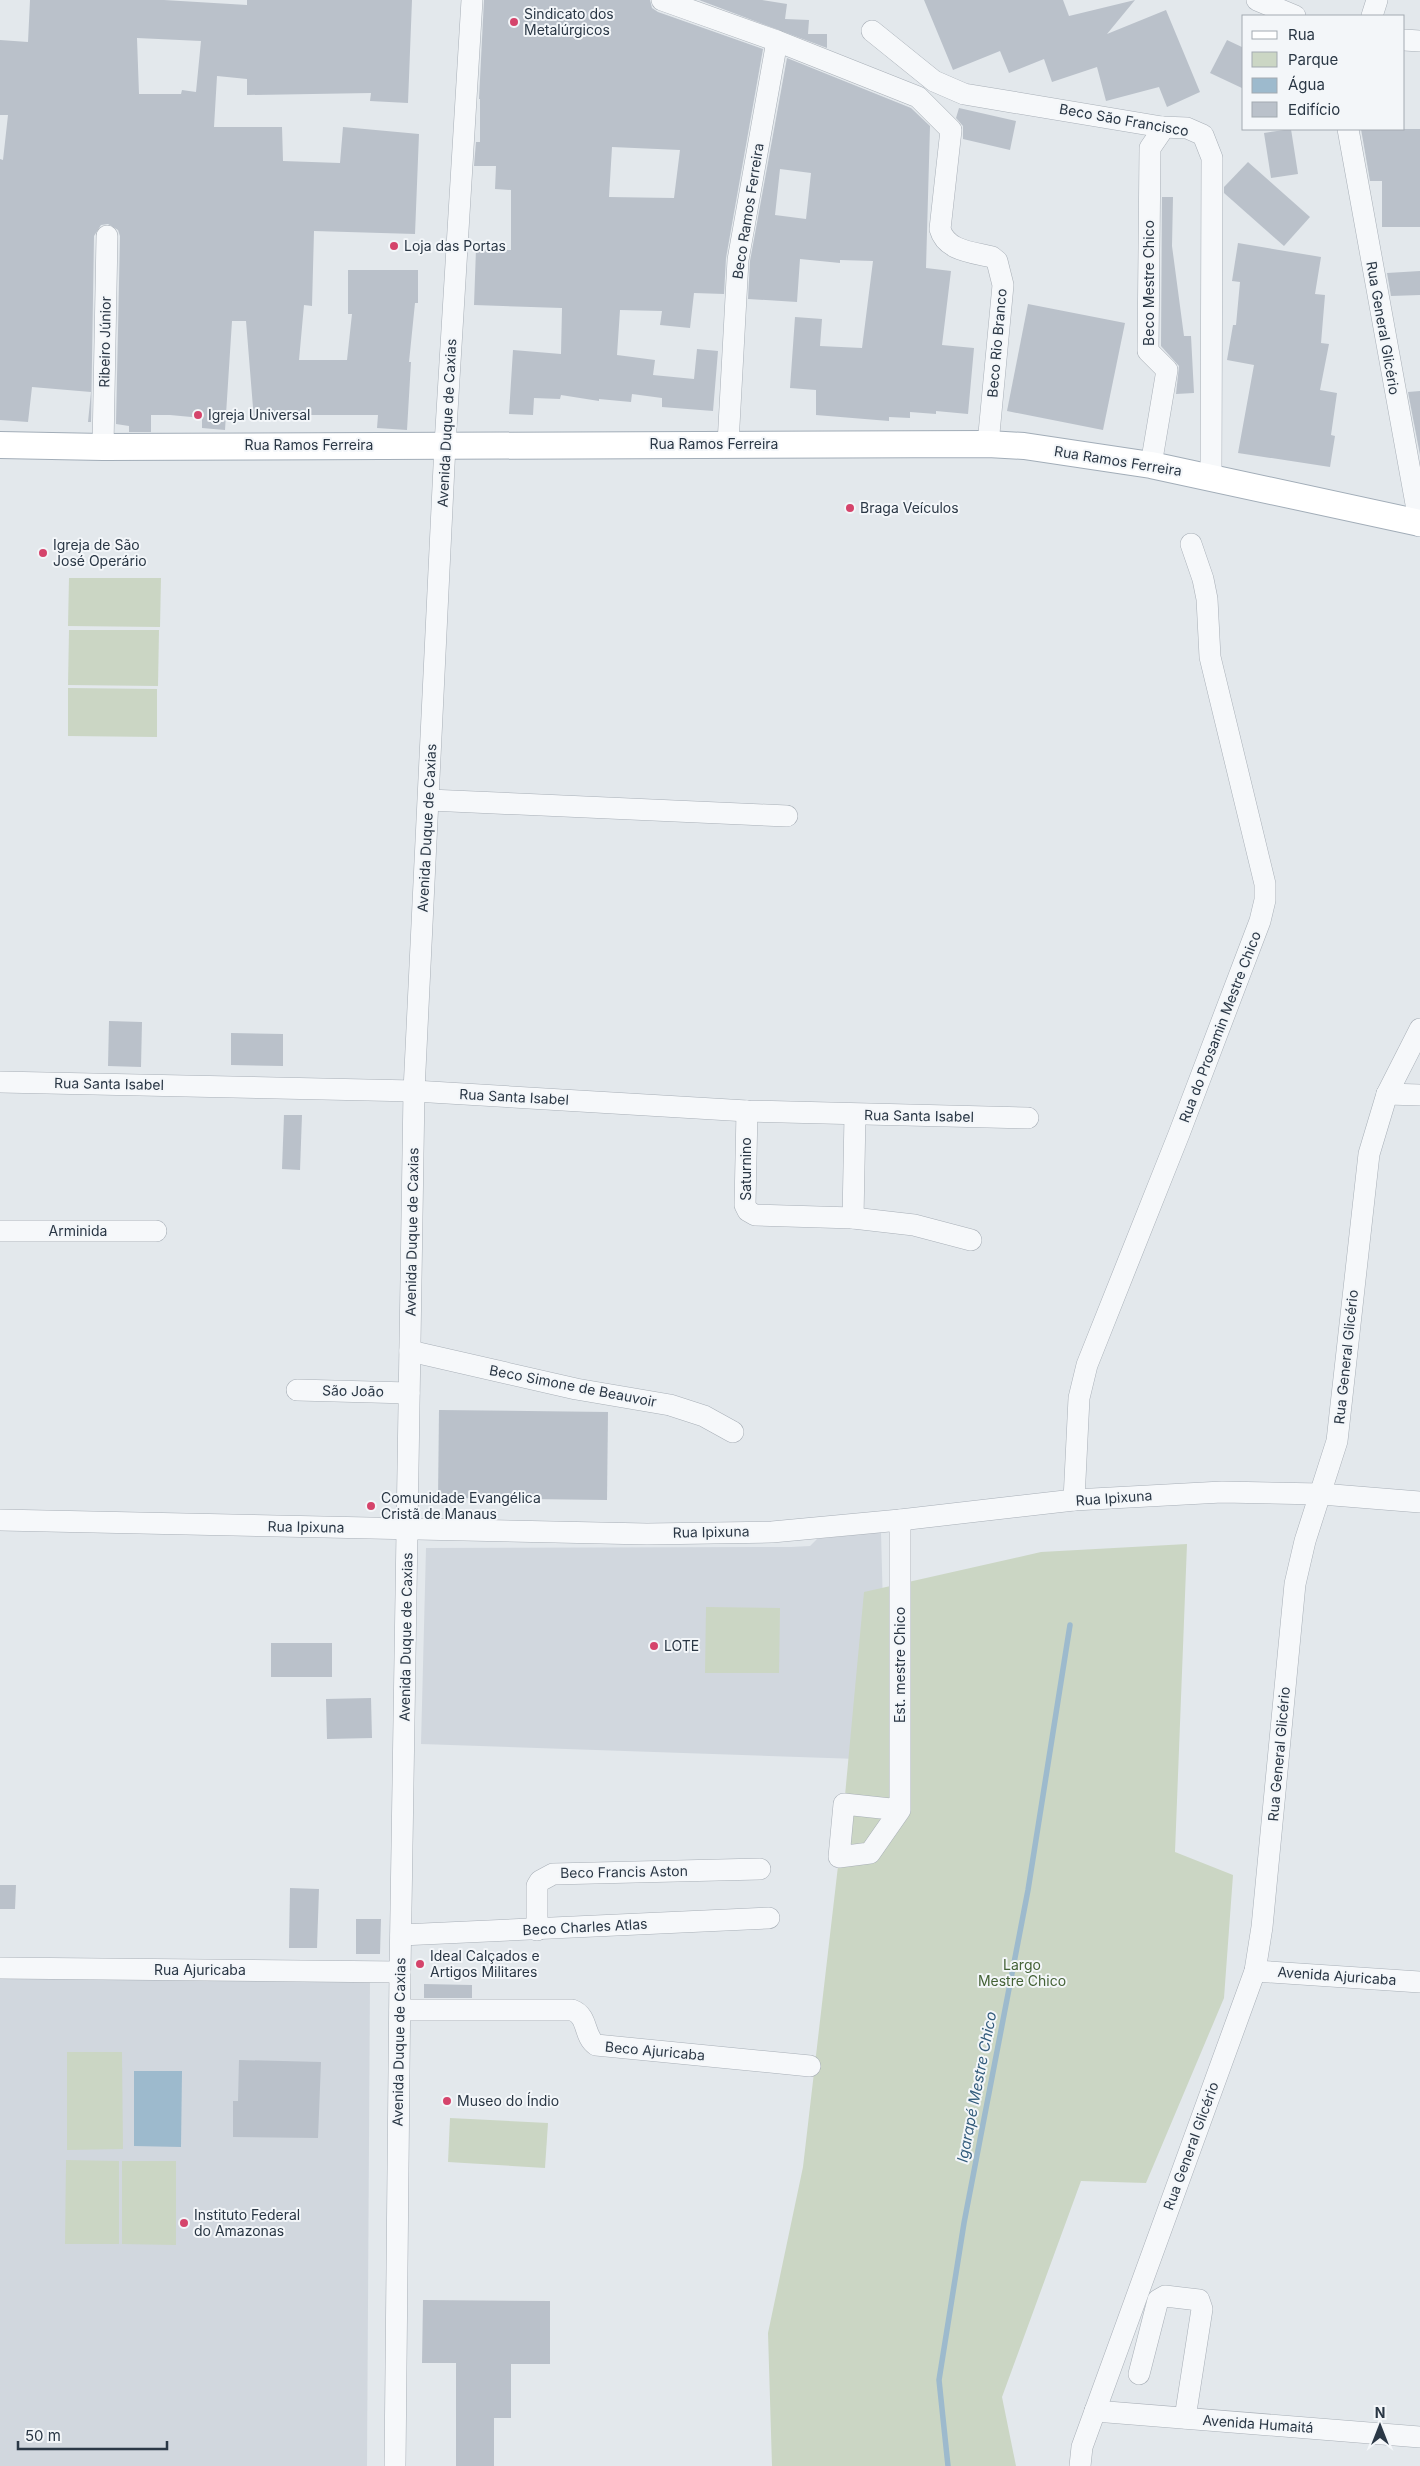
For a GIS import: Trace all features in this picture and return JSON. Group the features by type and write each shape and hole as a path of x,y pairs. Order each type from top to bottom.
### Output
{"main road":[{"name":"Rua Ramos Ferreira","path":"0,445 103,447 988,444 1024,446 1151,465 1419,524"}],"street":[{"name":"Avenida Duque de Caxias","path":"395,2466 400,1934 414,1090 445,445 472,0"},
{"path":"662,0 777,41"},
{"path":"1257,0 1293,15"},
{"path":"1372,15 1377,0"},
{"name":"Beco São Francisco","path":"872,31 934,81 964,94 1162,127 1187,128 1203,135 1212,158 1211,478"},
{"path":"1405,40 1420,41"},
{"name":"Beco Rio Branco","path":"777,41 918,97 951,130 940,230 942,237 949,245 992,257 997,261 1003,285 988,444"},
{"name":"Beco Ramos Ferreira","path":"728,444 738,260 777,41"},
{"name":"Beco Mestre Chico","path":"1151,465 1166,370 1148,352 1150,148 1161,132 1162,127"},
{"name":"Rua General Glicério","path":"1348,130 1419,524"},
{"name":"Ribeiro Júnior","path":"103,447 106,236"},
{"name":"Rua do Prosamin Mestre Chico","path":"1074,1500 1079,1398 1087,1365 1179,1134 1260,921 1265,900 1265,884 1210,657 1204,579 1191,544"},
{"path":"428,800 787,816"},
{"name":"Rua General Glicério","path":"1080,2466 1082,2447 1254,1971 1262,1927 1295,1584 1305,1541 1322,1494 1337,1441 1369,1154 1387,1094 1420,1029"},
{"name":"Rua Santa Isabel","path":"0,1082 414,1090 747,1111 1028,1118"},
{"path":"1387,1094 1420,1095"},
{"name":"Saturnino","path":"747,1111 744,1195 748,1211 754,1215 853,1218 914,1225 971,1240"},
{"path":"853,1218 855,1115"},
{"name":"Arminida","path":"0,1232 156,1230"},
{"name":"Beco Simone de Beauvoir","path":"410,1351 576,1389 670,1405 704,1416 733,1432"},
{"name":"São João","path":"297,1390 409,1392"},
{"name":"Rua Ipixuna","path":"0,1520 647,1534 762,1532 900,1520 1074,1500 1222,1492 1322,1494 1420,1502"},
{"name":"Est. mestre Chico","path":"900,1520 900,1810"},
{"name":"Beco Francis Aston","path":"537,1930 537,1886 540,1881 553,1874 760,1869"},
{"name":"Beco Charles Atlas","path":"400,1934 537,1930 769,1918"},
{"name":"Rua Ajuricaba","path":"0,1968 400,1972"},
{"name":"Avenida Ajuricaba","path":"1254,1971 1420,1982"},
{"name":"Beco Ajuricaba","path":"400,2010 572,2010 582,2017 591,2042 596,2045 810,2066"},
{"path":"1138,2374 1158,2300 1165,2296 1199,2300 1202,2309 1185,2418"},
{"name":"Avenida Humaitá","path":"1095,2411 1420,2437"}],"shaded area":[{"name":"LOTE","path":"881,1532 887,1760 421,1744 426,1548 791,1547 810,1546 817,1539"},
{"name":"Instituto Federal do Amazonas","path":"0,1978 370,1980 367,2466 0,2466"}],"green space":[{"path":"69,578 161,578 160,627 68,626"},
{"path":"69,630 159,630 158,686 68,685"},
{"path":"68,688 157,689 157,737 68,736"},
{"name":"Largo Mestre Chico","path":"1187,1544 1175,1852 1233,1875 1224,1998 1146,2183 1081,2181 1002,2397 1016,2466 772,2466 768,2333 803,2167 840,1849 864,1592 1041,1552"},
{"path":"706,1607 780,1608 779,1673 705,1673"},
{"path":"67,2052 122,2052 123,2149 67,2150"},
{"path":"450,2118 548,2123 545,2168 448,2162"},
{"path":"66,2160 119,2161 119,2244 65,2244"},
{"path":"122,2161 176,2161 176,2245 122,2244"}],"water":[{"path":"134,2071 182,2071 181,2147 134,2146"}],"building":[{"path":"30,0 164,0 247,5 247,0 412,0 408,103 370,101 371,93 247,95 247,79 217,76 214,127 282,127 283,161 340,163 343,127 419,134 415,234 314,231 312,306 304,305 299,360 347,360 352,314 348,314 348,270 418,270 418,303 415,303 409,362 411,362 407,430 377,428 378,415 277,413 278,418 254,420 246,321 232,321 225,430 202,428 202,418 170,415 151,415 151,432 129,432 129,426 116,424 120,236 118,230 108,224 101,225 94,236 91,422 88,422 91,392 32,387 28,422 0,420 0,159 3,160 8,115 0,115 0,40 28,42","holes":["137,38 201,41 196,92 182,90 181,94 139,94"]},
{"path":"484,0 650,0 652,8 658,12 763,49 726,258 724,294 694,293 690,328 660,325 662,311 620,310 617,355 655,360 653,375 694,379 697,349 718,351 713,411 662,407 662,398 632,394 631,402 599,399 599,401 561,395 560,399 534,398 533,415 509,414 513,350 561,354 562,308 474,305 476,249 511,250 511,190 495,189 496,166 474,166 476,142 480,142 479,99","holes":["612,147 680,150 674,198 609,197"]},
{"path":"699,0 762,0 787,4 785,19 809,20 808,34 827,34 827,48"},
{"path":"924,0 1063,0 1069,16 1135,0 1107,34 1166,10 1200,92 1167,107 1159,87 1106,101 1097,67 1052,82 1044,59 1009,73 1000,51 953,70"},
{"path":"1227,40 1242,47 1242,88 1210,73"},
{"path":"787,58 911,108 930,126 926,268 951,271 942,345 974,348 968,414 936,411 936,414 910,412 910,418 889,417 889,421 816,415 816,390 790,388 795,317 822,319 820,346 862,348 873,261 840,260 840,263 800,259 797,302 748,299 750,261","holes":["780,169 811,173 806,219 775,215"]},
{"path":"959,108 1016,121 1010,150 963,139 963,126 956,118"},
{"path":"1420,129 1420,227 1382,227 1382,181 1370,181 1361,130"},
{"path":"1291,130 1298,174 1271,178 1264,133"},
{"path":"1248,162 1310,217 1284,246 1224,193 1224,187"},
{"path":"1162,197 1173,197 1172,246 1184,336 1191,336 1194,393 1176,394 1179,366 1161,346"},
{"path":"1238,243 1321,257 1315,294 1325,295 1321,343 1329,344 1320,390 1337,393 1331,435 1335,436 1330,467 1238,453 1254,365 1227,360 1233,325 1236,325 1240,282 1232,281"},
{"path":"1420,271 1420,295 1391,296 1387,273"},
{"path":"1028,304 1125,323 1103,430 1007,411"},
{"path":"1420,391 1420,455 1408,392"},
{"path":"109,1021 142,1022 141,1067 108,1066"},
{"path":"231,1033 283,1034 283,1066 231,1065"},
{"path":"284,1115 302,1115 300,1170 282,1169"},
{"path":"439,1410 608,1412 607,1500 438,1498"},
{"path":"271,1643 332,1643 332,1677 271,1677"},
{"path":"371,1698 372,1738 327,1739 326,1699"},
{"path":"0,1885 16,1885 15,1909 0,1909"},
{"path":"290,1888 319,1889 317,1948 289,1948"},
{"path":"356,1919 381,1919 380,1954 356,1954"},
{"path":"424,1984 472,1985 472,1998 424,1998"},
{"path":"239,2060 321,2062 318,2138 233,2137 233,2101 238,2101"},
{"path":"423,2300 550,2301 550,2364 511,2364 511,2418 494,2418 494,2466 456,2466 456,2363 422,2363"}],"waterway":[{"name":"Igarapé Mestre Chico","path":"948,2466 939,2380 964,2223 1028,1890 1070,1625"}],"place":[{"name":"Sindicato dos Metalúrgicos","path":"514,22"},
{"name":"Loja das Portas","path":"394,246"},
{"name":"Igreja Universal","path":"198,415"},
{"name":"Braga Veículos","path":"850,508"},
{"name":"Igreja de São José Operário","path":"43,553"},
{"name":"Comunidade Evangélica Cristã de Manaus","path":"371,1506"},
{"name":"LOTE","path":"654,1646"},
{"name":"Ideal Calçados e Artigos Militares","path":"420,1964"},
{"name":"Museo do Índio","path":"447,2101"},
{"name":"Instituto Federal do Amazonas","path":"184,2223"}]}
